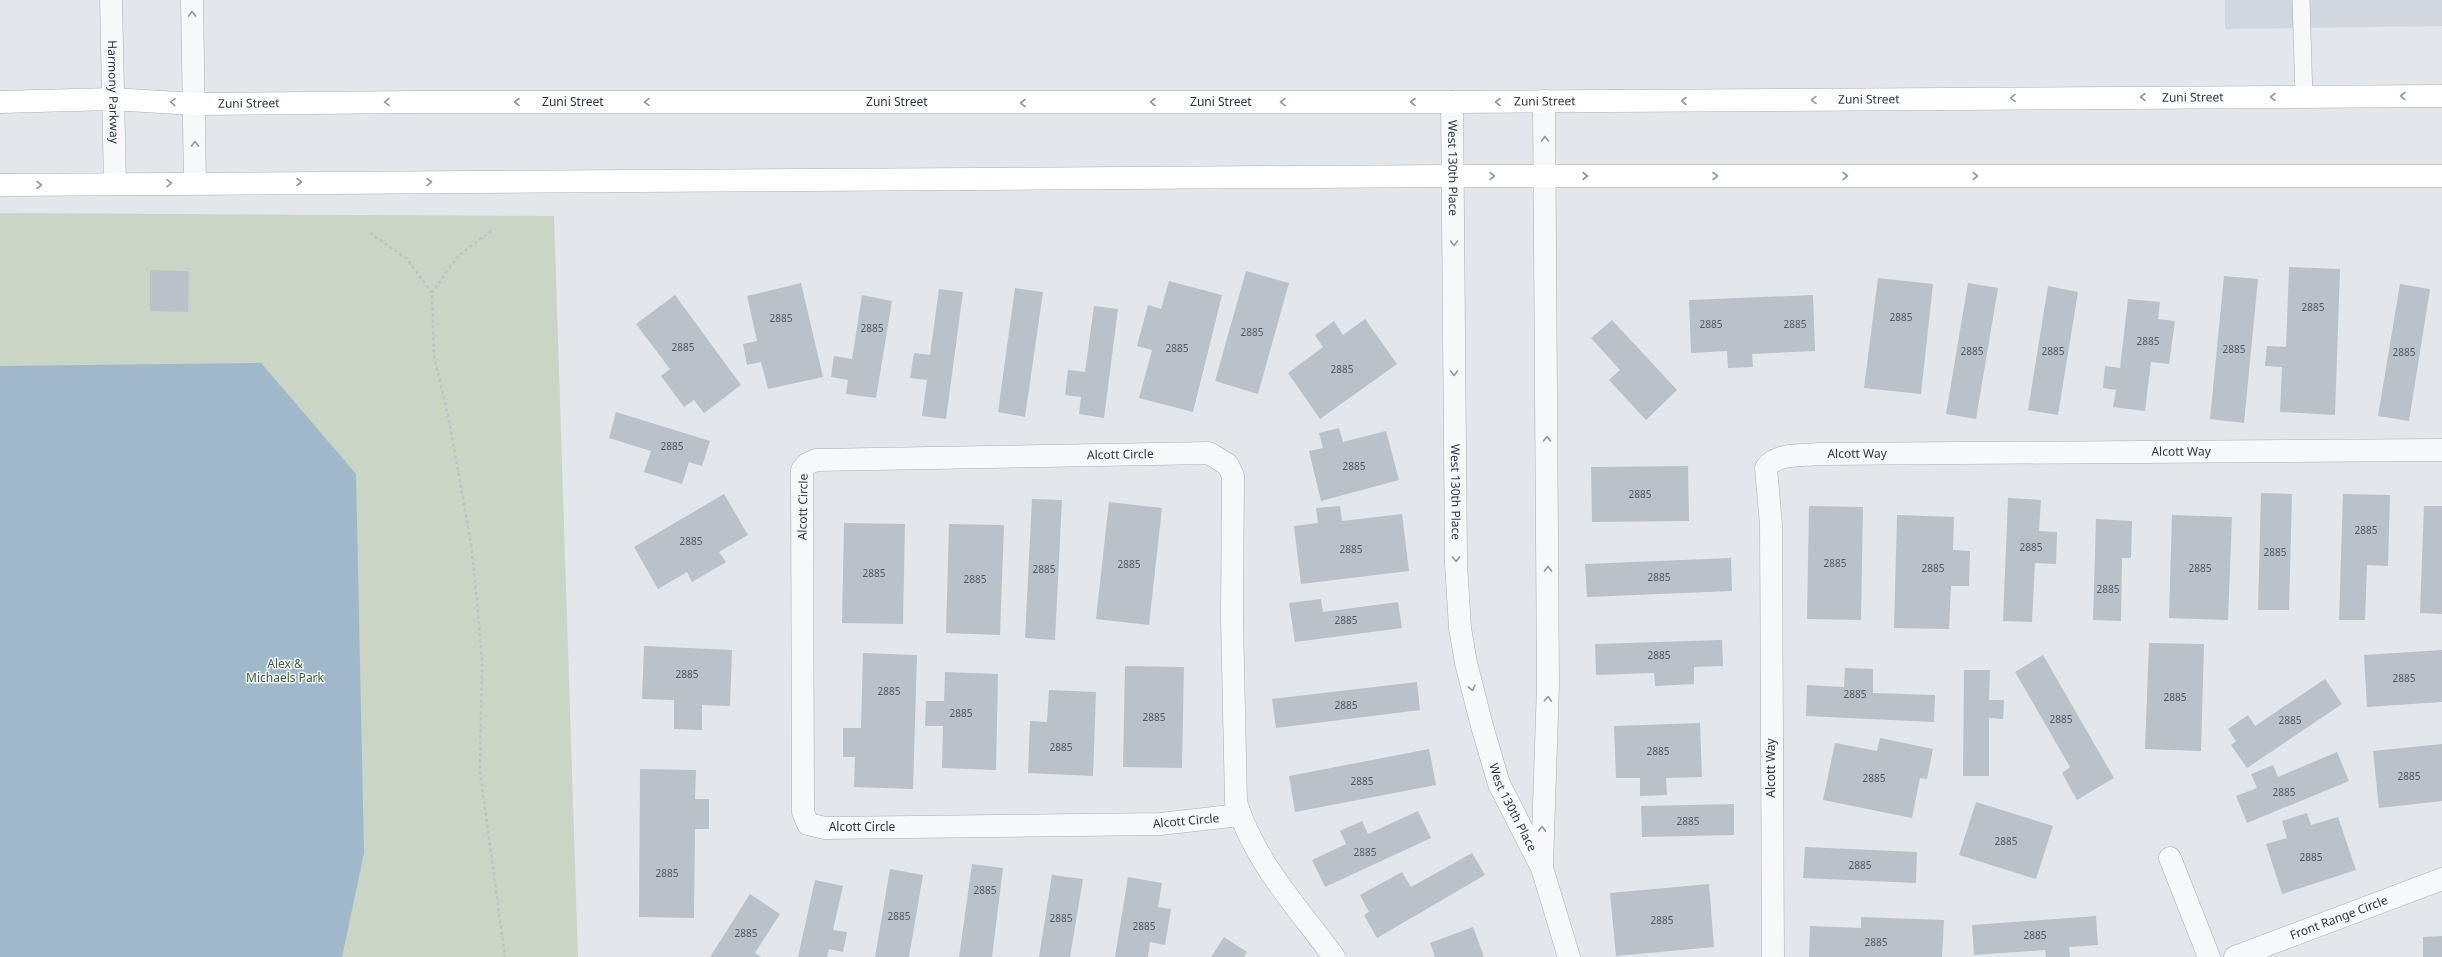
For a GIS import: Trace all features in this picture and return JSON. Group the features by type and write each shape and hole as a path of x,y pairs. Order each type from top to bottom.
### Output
{"main road":[{"name":"Zuni Street","path":"0,102 112,99 195,104 410,102 1452,102 2442,96"},
{"path":"0,185 1453,176 2442,176"}],"street":[{"name":"Harmony Parkway","path":"111,0 115,184"},
{"path":"192,0 195,104 195,183"},
{"name":"West 130th Place","path":"1542,868 1548,685 1546,176 1544,101"},
{"name":"West 130th Place","path":"1452,102 1456,562 1460,628 1469,677 1499,784 1542,868 1569,957"},
{"name":"Alcott Way","path":"1773,957 1771,525 1766,468 1770,462 1782,458 1818,454 2442,450"},
{"name":"Alcott Circle","path":"1240,816 1160,824 825,828 808,824 803,812 802,788 802,470 807,464 816,460 1209,453 1228,465 1233,476 1232,618 1236,802 1240,816 1262,861 1334,957"},
{"path":"2170,858 2209,957"},
{"name":"Front Range Circle","path":"2235,957 2442,879"}],"lane":[{"path":"2301,0 2304,96"}],"path":[{"path":"432,293 458,256 491,231"},
{"path":"370,233 406,259 432,293 434,356 449,420 469,536 477,601 482,659 480,772 505,957"}],"shaded area":[{"path":"2225,0 2442,0 2442,26 2225,29"}],"green space":[{"name":"Alex & Michaels Park","path":"0,213 554,216 578,957 0,957"}],"water":[{"path":"261,363 356,474 364,853 342,957 0,957 0,366"}],"building":[{"path":"2289,267 2340,269 2335,415 2280,412 2282,367 2265,366 2267,346 2286,347"},
{"path":"150,270 189,271 188,312 150,311"},
{"path":"1246,271 1289,283 1258,394 1215,381"},
{"path":"2224,276 2258,279 2244,423 2210,419"},
{"path":"1878,278 1933,284 1921,394 1864,388"},
{"path":"1169,281 1222,295 1193,412 1139,398 1152,350 1137,346 1148,305 1161,309"},
{"path":"801,283 823,377 768,389 761,362 747,365 743,344 757,341 747,296"},
{"path":"1968,283 1998,288 1976,419 1946,414"},
{"path":"2400,284 2430,289 2409,421 2378,416"},
{"path":"2048,286 2078,292 2058,415 2028,410"},
{"path":"1015,288 1043,292 1025,417 998,412"},
{"path":"939,289 963,292 946,419 922,416 927,380 910,378 914,353 930,355"},
{"path":"675,295 741,385 704,413 694,400 684,407 661,376 670,369 636,324"},
{"path":"862,295 892,301 876,398 846,394 848,380 831,377 834,356 852,359"},
{"path":"1813,295 1815,351 1752,354 1753,367 1728,368 1727,351 1691,353 1689,300"},
{"path":"2128,299 2160,302 2158,319 2175,321 2169,364 2151,362 2145,411 2113,407 2116,390 2103,388 2105,366 2120,368"},
{"path":"1094,306 1118,309 1104,418 1079,414 1081,397 1065,395 1068,370 1085,372"},
{"path":"1365,319 1397,364 1320,419 1288,373 1323,347 1315,335 1334,321 1343,335"},
{"path":"1612,320 1677,390 1646,420 1609,380 1620,370 1591,338"},
{"path":"616,412 710,441 702,466 689,462 682,484 644,472 651,451 609,438"},
{"path":"1339,428 1343,442 1386,431 1399,480 1321,501 1309,451 1323,448 1319,433"},
{"path":"1688,466 1689,521 1592,522 1591,467"},
{"path":"2261,493 2292,494 2289,610 2258,610"},
{"path":"724,494 748,535 719,552 726,562 692,582 687,572 658,589 634,547"},
{"path":"2343,494 2390,495 2388,566 2367,565 2365,620 2339,620"},
{"path":"2008,498 2041,500 2039,531 2057,532 2056,564 2035,563 2032,622 2003,621"},
{"path":"1032,499 1062,500 1055,640 1025,638"},
{"path":"1109,502 1162,508 1149,625 1096,619"},
{"path":"1340,506 1342,521 1402,514 1409,571 1301,584 1294,526 1318,523 1316,508"},
{"path":"1809,506 1863,507 1861,620 1807,619"},
{"path":"2424,506 2442,506 2442,614 2420,613"},
{"path":"1897,515 1954,517 1953,550 1970,551 1969,586 1951,586 1949,629 1894,628"},
{"path":"2172,515 2232,517 2228,620 2169,618"},
{"path":"2096,519 2132,521 2131,558 2122,558 2121,621 2093,620"},
{"path":"844,523 905,524 903,624 842,623"},
{"path":"949,524 1004,525 1000,635 946,633"},
{"path":"1731,558 1732,591 1587,597 1585,564"},
{"path":"1321,599 1323,612 1398,602 1402,628 1295,642 1289,603"},
{"path":"1722,640 1723,666 1694,667 1694,684 1655,686 1654,673 1596,675 1595,644"},
{"path":"2149,643 2204,644 2201,751 2145,749"},
{"path":"644,646 732,650 730,706 702,705 702,730 674,729 674,700 642,699"},
{"path":"2442,650 2442,702 2367,707 2364,655"},
{"path":"863,653 917,655 913,789 854,787 855,757 843,757 843,728 861,728"},
{"path":"2043,655 2114,778 2077,800 2062,773 2070,767 2015,672"},
{"path":"1125,666 1184,667 1182,768 1123,767"},
{"path":"1845,668 1873,669 1873,693 1935,695 1934,722 1806,716 1807,685 1844,687"},
{"path":"1964,670 1990,670 1989,700 2004,700 2003,719 1989,718 1989,776 1963,776"},
{"path":"945,672 998,674 996,770 942,768 943,726 925,726 926,701 944,701"},
{"path":"2325,679 2342,704 2247,768 2231,745 2236,741 2228,729 2248,715 2255,726"},
{"path":"1417,682 1420,710 1276,728 1272,699"},
{"path":"1049,690 1096,692 1093,776 1028,773 1030,721 1047,722"},
{"path":"1700,723 1702,777 1666,778 1667,795 1640,796 1640,778 1616,778 1614,726"},
{"path":"1880,738 1933,749 1927,779 1920,778 1912,818 1823,800 1835,743 1877,751"},
{"path":"2442,744 2442,801 2379,808 2373,751"},
{"path":"1429,749 1436,785 1295,812 1289,776"},
{"path":"2337,752 2349,781 2247,823 2236,796 2257,788 2251,774 2273,765 2278,777"},
{"path":"640,769 696,770 695,799 709,799 709,829 695,829 694,918 639,917"},
{"path":"1976,802 2053,826 2036,879 1959,855"},
{"path":"1734,804 1734,835 1642,837 1641,806"},
{"path":"1418,811 1431,838 1325,887 1312,860 1346,844 1340,831 1362,821 1368,834"},
{"path":"2307,813 2311,825 2338,817 2356,870 2282,894 2266,844 2287,838 2282,821"},
{"path":"1805,847 1917,852 1916,883 1803,878"},
{"path":"1472,853 1485,875 1377,938 1364,915 1369,912 1360,895 1402,872 1411,887"},
{"path":"972,864 1003,868 992,957 959,957"},
{"path":"890,869 923,875 909,957 875,957"},
{"path":"1052,875 1083,879 1070,957 1039,957"},
{"path":"1128,877 1162,883 1158,907 1171,909 1165,945 1150,942 1148,957 1115,957"},
{"path":"815,880 843,886 833,930 847,932 843,952 829,949 827,957 798,957"},
{"path":"1709,884 1714,947 1616,956 1610,893"},
{"path":"750,894 780,914 755,953 762,957 710,957"},
{"path":"2096,916 2098,945 2069,947 2070,957 2046,957 2045,950 1974,955 1972,925"},
{"path":"1861,917 1944,920 1942,957 1809,957 1810,926 1861,928"},
{"path":"1473,927 1484,957 1435,957 1430,943"},
{"path":"2442,936 2442,957 2423,957 2423,937"},
{"path":"1224,937 1247,952 1244,957 1211,957"}]}
